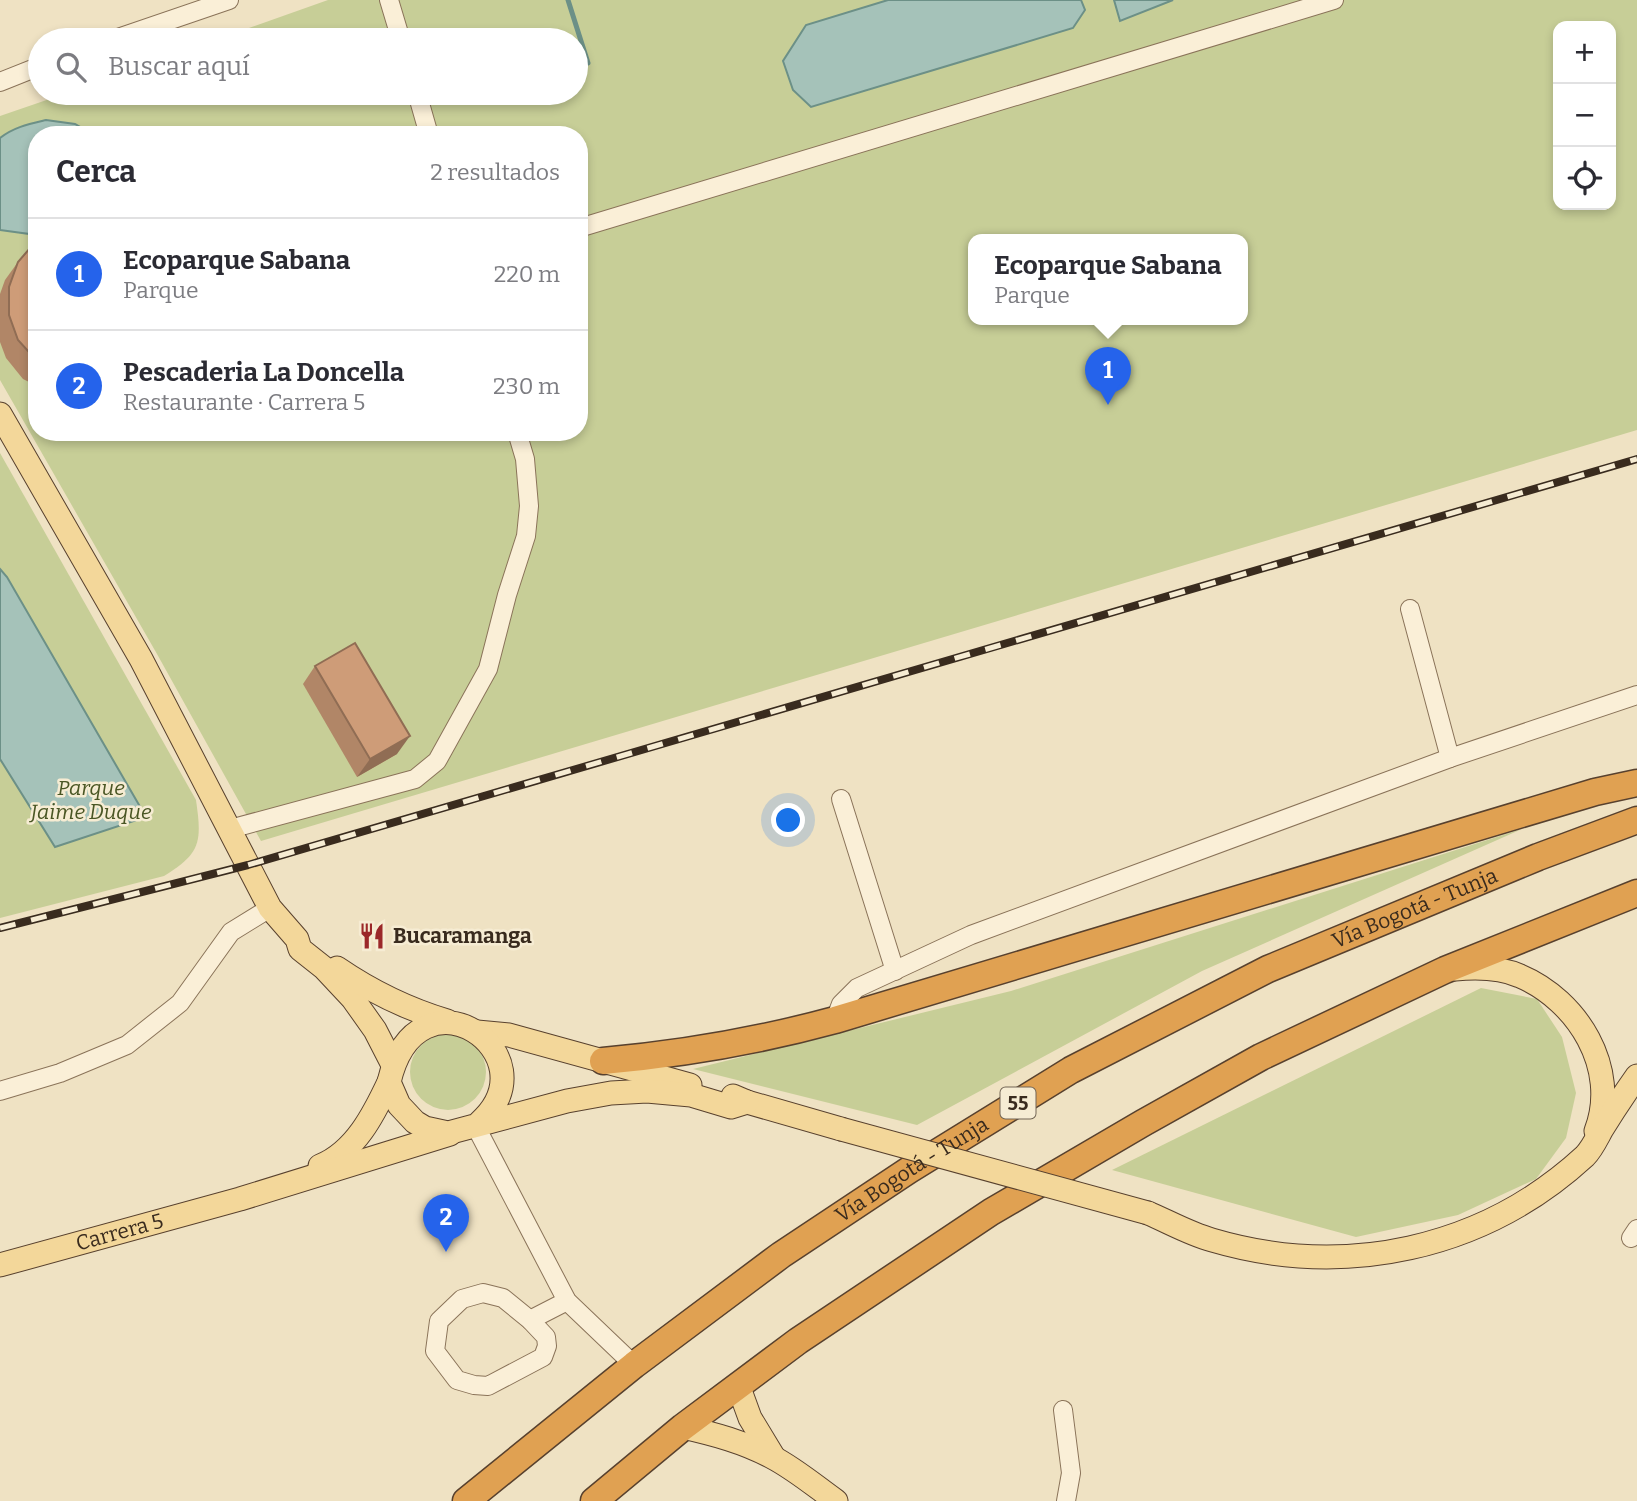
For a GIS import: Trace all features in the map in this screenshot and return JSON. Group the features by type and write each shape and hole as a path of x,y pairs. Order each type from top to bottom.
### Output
{"highway":[{"path":"603,1061 720,1047 835,1020 1582,796 1637,783"},
{"name":"Vía Bogotá - Tunja","path":"466,1501 634,1365 793,1248 909,1170 1071,1070 1268,969 1538,857 1637,820"},
{"path":"594,1501 683,1427 798,1341 991,1212 1133,1128 1261,1057 1445,970 1637,893"}],"main road":[{"path":"0,414 141,659 270,908 297,940 300,949 324,968 353,999 375,1030 399,1105 415,1122 436,1132 471,1126 494,1107 502,1077 498,1056 477,1032"},
{"path":"297,940 307,942 366,988 415,1011 477,1032 509,1035 734,1096 841,1129 1148,1213 1210,1240 1276,1255 1344,1258 1384,1253 1411,1249 1475,1228 1534,1196 1587,1154 1637,1076"},
{"path":"1445,970 1482,967 1518,974 1550,992 1576,1017 1594,1049 1602,1084 1600,1120 1587,1154"},
{"path":"391,1074 405,1042 415,1033 427,1027 454,1023"},
{"name":"Carrera 5","path":"240,1199 331,1162 355,1139 368,1121 391,1074"},
{"name":"Carrera 5","path":"0,1265 240,1199 471,1126 567,1101 611,1093 647,1091 691,1095 731,1107 747,1102"},
{"path":"738,1385 750,1418 775,1458"},
{"path":"683,1427 730,1439 775,1458 836,1501"}],"street":[{"path":"147,28 229,0"},
{"path":"389,0 397,28"},
{"path":"588,225 1334,0"},
{"path":"0,82 28,71"},
{"path":"420,105 426,126"},
{"path":"230,829 415,779 437,761 488,669 526,536 529,506 525,459 520,441"},
{"path":"1410,608 1450,758"},
{"path":"835,1020 841,1004 864,984 971,935 1450,758 1637,695"},
{"path":"841,799 895,971"},
{"path":"0,1091 60,1073 127,1045 180,1003 231,932 270,908"},
{"path":"471,1126 567,1301 634,1365"},
{"path":"483,1293 503,1298 530,1320 545,1337 547,1346 543,1357 488,1386 457,1380 435,1350 439,1321 462,1299 483,1293"},
{"path":"530,1320 567,1301"},
{"path":"1063,1410 1071,1473 1066,1501"}],"green space":[{"path":"328,0 1637,0 1637,430 261,841 35,441 588,441 588,126 28,126 28,429 0,380 0,116 32,105 588,105 588,28 249,28"},
{"name":"Parque Jaime Duque","path":"0,453 196,800 199,826 192,853 164,876 0,918"},
{"path":"1522,829 1202,971 917,1125 693,1069 1011,991"},
{"path":"1481,988 1537,999 1562,1037 1576,1093 1566,1138 1536,1179 1458,1215 1356,1237 1112,1170"},
{"path":"448,1034 462,1037 475,1045 483,1058 486,1072 483,1086 475,1099 462,1107 448,1110 434,1107 421,1099 413,1086 410,1072 413,1058 421,1045 434,1037"}],"water":[{"path":"888,0 1081,0 1085,10 1073,28 811,107 793,90 783,61 806,25"},
{"path":"1114,0 1173,0 1120,21"},
{"path":"46,120 78,126 28,126 28,234 0,230 0,138 28,125"},
{"path":"0,569 146,817 55,847 0,759"}],"building":[{"path":"28,250 28,351 18,340 9,315 9,287 18,262"},
{"path":"355,643 410,736 370,759 315,666"}],"waterway":[{"path":"568,0 577,28"}],"railway":[{"path":"0,928 248,865 1637,459"}],"place":[{"name":"Ecoparque Sabana","path":"1108,405"},
{"name":"Bucaramanga","path":"372,936"},
{"name":"Pescaderia La Doncella","path":"446,1252"}]}
